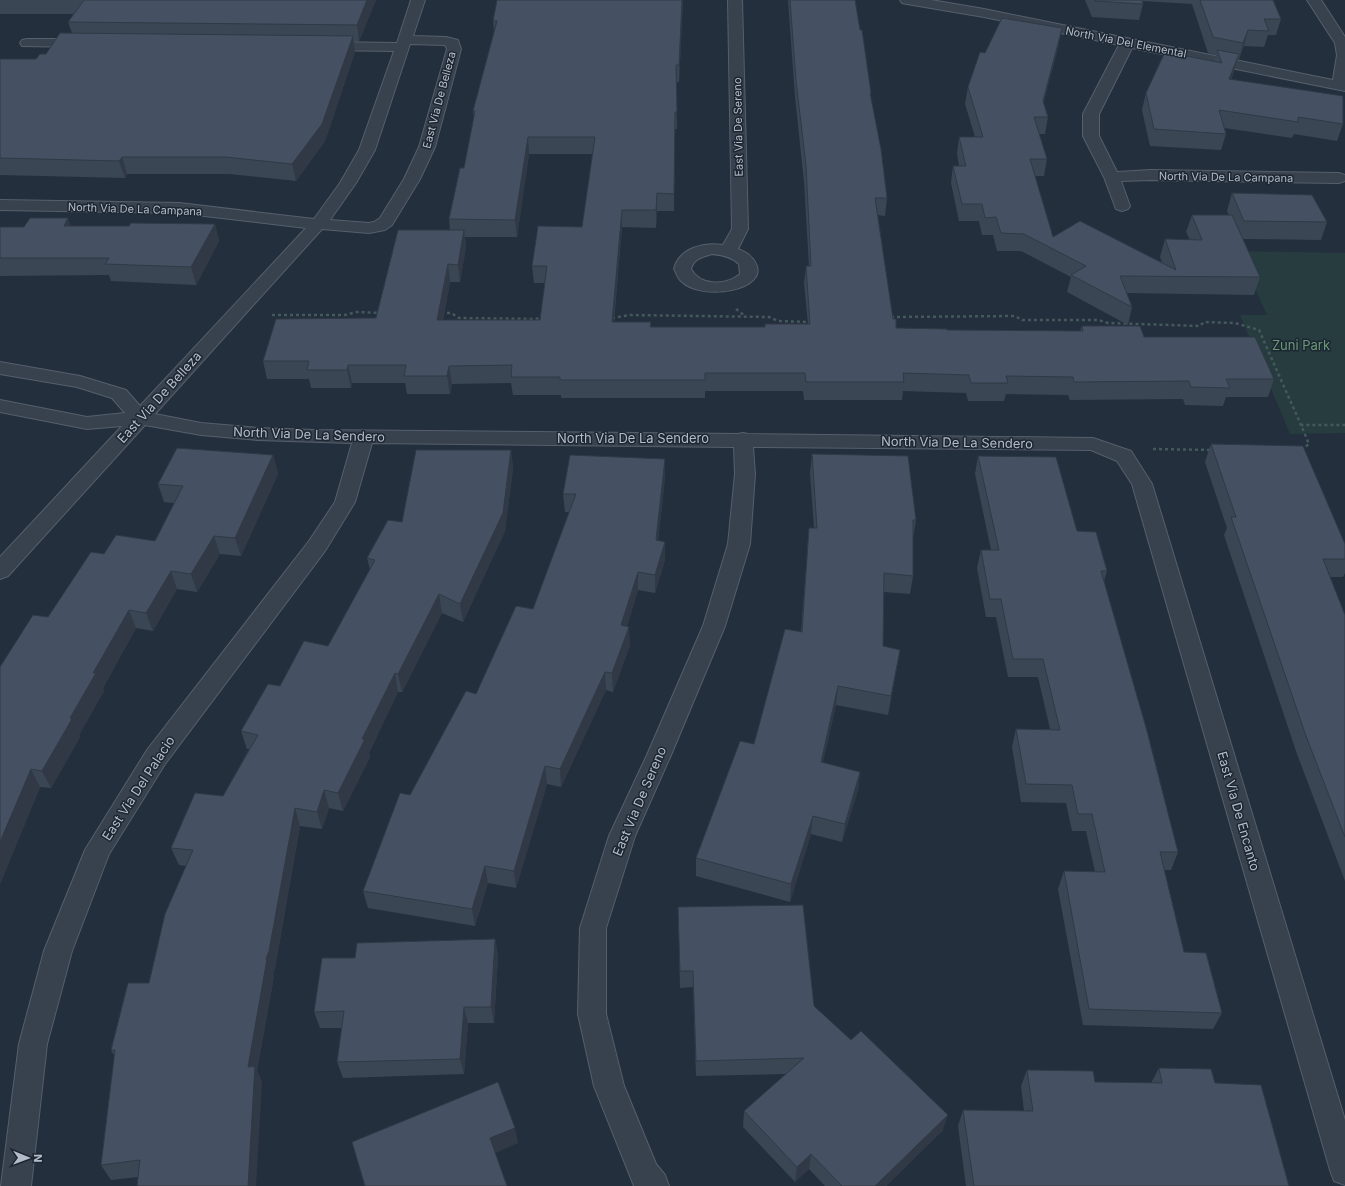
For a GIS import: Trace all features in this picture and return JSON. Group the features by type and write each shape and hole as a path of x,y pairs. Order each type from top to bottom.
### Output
{"street":[{"name":"East Via De Belleza","path":"0,571 318,224 337,200 364,158 418,0"},
{"name":"East Via De Sereno","path":"729,251 740,229 735,0"},
{"name":"North Via Del Elemental","path":"907,0 1128,42 1342,87"},
{"path":"1314,0 1342,43 1344,55 1342,87"},
{"path":"1002,17 1011,7"},
{"name":"East Via De Belleza","path":"318,224 369,228 379,226 386,220 412,179 427,147 454,49 453,43 446,41 403,44"},
{"path":"1122,206 1112,177 1091,136 1091,114 1128,42"},
{"path":"26,43 98,43"},
{"path":"312,46 403,44"},
{"name":"North Via De La Campana","path":"1112,177 1151,175 1339,178"},
{"name":"North Via De La Campana","path":"0,205 179,208 318,224"},
{"path":"0,368 80,382 119,394 140,418"},
{"name":"North Via De La Sendero","path":"0,406 87,423 140,418 201,429 258,434 364,437 743,439 1093,444 1124,456"},
{"name":"East Via Del Palacio","path":"16,1186 33,1044 58,951 98,850 156,757 316,546 346,502 364,437"},
{"name":"East Via De Sereno","path":"654,1186 645,1175 609,1086 597,1036 592,1014 593,928 622,836 659,755 714,626 738,544 745,474 743,439"},
{"name":"East Via De Encanto","path":"1124,456 1142,484 1345,1170"}],"path":[{"path":"272,315 345,315 357,312 381,312"},
{"path":"435,313 451,313 459,318 536,319 544,317"},
{"path":"610,318 630,315 770,317 778,321 817,322"},
{"path":"890,317 1015,316 1022,320 1098,320 1108,323 1200,326 1204,322 1235,323 1259,330 1309,444 1300,450"},
{"path":"1301,425 1345,425"},
{"path":"1149,449 1213,450"}],"green space":[{"name":"Zuni Park","path":"1238,251 1345,253 1345,433 1290,434 1240,315 1267,315"}],"building":[{"path":"84,0 367,0 357,25 68,22"},
{"path":"497,0 682,0 679,65 676,65 677,112 675,112 674,194 657,193 656,210 622,210 612,322 651,322 650,327 765,327 765,324 810,324 806,266 811,266 806,165 796,81 790,0 855,0 860,30 862,30 870,93 881,149 887,198 875,198 893,319 896,319 896,328 1083,331 1082,326 1140,326 1144,337 1255,337 1274,379 1226,379 1230,388 1191,387 1189,381 1074,382 1073,377 1006,376 1008,383 971,383 969,375 903,373 904,382 806,382 805,373 705,373 705,380 560,380 560,377 511,377 512,365 449,366 447,376 404,376 406,365 348,365 347,370 307,370 309,361 263,361 276,319 376,318 398,230 464,230 458,265 448,264 437,320 540,320 547,266 532,266 538,226 582,227 595,137 528,137 515,220 449,219 460,168 464,168 475,111 473,111 497,21 493,21"},
{"path":"1142,0 1143,4 1095,1"},
{"path":"1200,0 1273,0 1281,19 1264,19 1269,31 1248,30 1243,43 1213,37"},
{"path":"1002,18 1062,28 1043,101 1048,117 1034,117 1047,159 1030,159 1053,237 1080,221 1176,270 1165,239 1202,240 1192,215 1232,215 1260,277 1120,276 1132,307 1071,275 1086,266 1024,234 1001,233 996,217 985,218 982,204 962,204 953,166 966,166 959,137 983,137 968,87 980,52 985,53"},
{"path":"60,33 353,36 322,124 292,164 225,157 122,157 119,161 0,158 0,59 36,59 40,54 46,54"},
{"path":"1217,50 1239,54 1229,79 1343,96 1343,124 1298,117 1298,122 1219,110 1226,134 1154,129 1146,93 1165,52 1222,63"},
{"path":"1232,193 1312,195 1327,222 1244,221"},
{"path":"30,218 68,218 64,226 129,226 131,223 215,224 191,267 105,264 109,258 0,258 0,227 24,227"},
{"path":"1211,444 1303,446 1345,544 1345,559 1323,559 1345,615 1345,837 1306,736 1231,517 1236,517"},
{"path":"177,448 273,455 235,538 214,536 191,574 171,571 146,613 129,610 93,673 96,673 42,771 31,769 0,842 0,667 33,615 48,617 91,552 104,554 116,535 155,541 183,486 158,484"},
{"path":"416,450 511,450 503,513 460,604 439,594 398,674 395,673 362,739 365,739 338,793 324,790 317,812 295,808 269,951 266,959 248,1067 255,1066 248,1186 137,1186 140,1160 101,1165 115,1050 111,1050 128,983 149,983 165,914 193,850 171,848 195,793 223,796 258,735 241,731 268,684 280,686 304,641 328,646 375,560 367,558 388,520 402,522"},
{"path":"812,454 908,456 916,520 913,520 913,576 884,573 883,646 900,650 891,696 838,686 821,762 860,772 845,824 813,816 791,884 696,858 740,741 754,744 785,629 802,632 809,528 817,528"},
{"path":"570,455 665,459 656,540 665,542 655,575 638,572 621,625 629,627 612,673 605,672 560,769 545,766 514,871 485,866 472,909 363,891 400,793 410,795 466,691 476,694 516,606 533,609 576,494 563,494"},
{"path":"978,456 1056,457 1077,531 1096,532 1107,571 1101,571 1147,731 1178,852 1160,852 1184,952 1206,953 1222,1013 1089,1009 1064,871 1105,872 1092,814 1078,814 1072,785 1026,784 1016,729 1060,730 1043,659 1013,659 1001,599 990,599 981,550 999,550"},
{"path":"803,905 814,1006 851,1040 861,1031 948,1115 875,1186 842,1186 811,1154 797,1167 744,1111 804,1058 696,1061 693,971 680,971 678,907"},
{"path":"495,939 491,1007 464,1007 460,1059 337,1062 344,1011 314,1012 322,958 355,958 357,943"},
{"path":"1159,1068 1211,1069 1215,1083 1261,1085 1289,1186 974,1186 963,1110 1033,1111 1027,1070 1093,1071 1095,1082 1162,1083"},
{"path":"498,1082 515,1128 490,1138 507,1186 365,1186 352,1142"}]}
